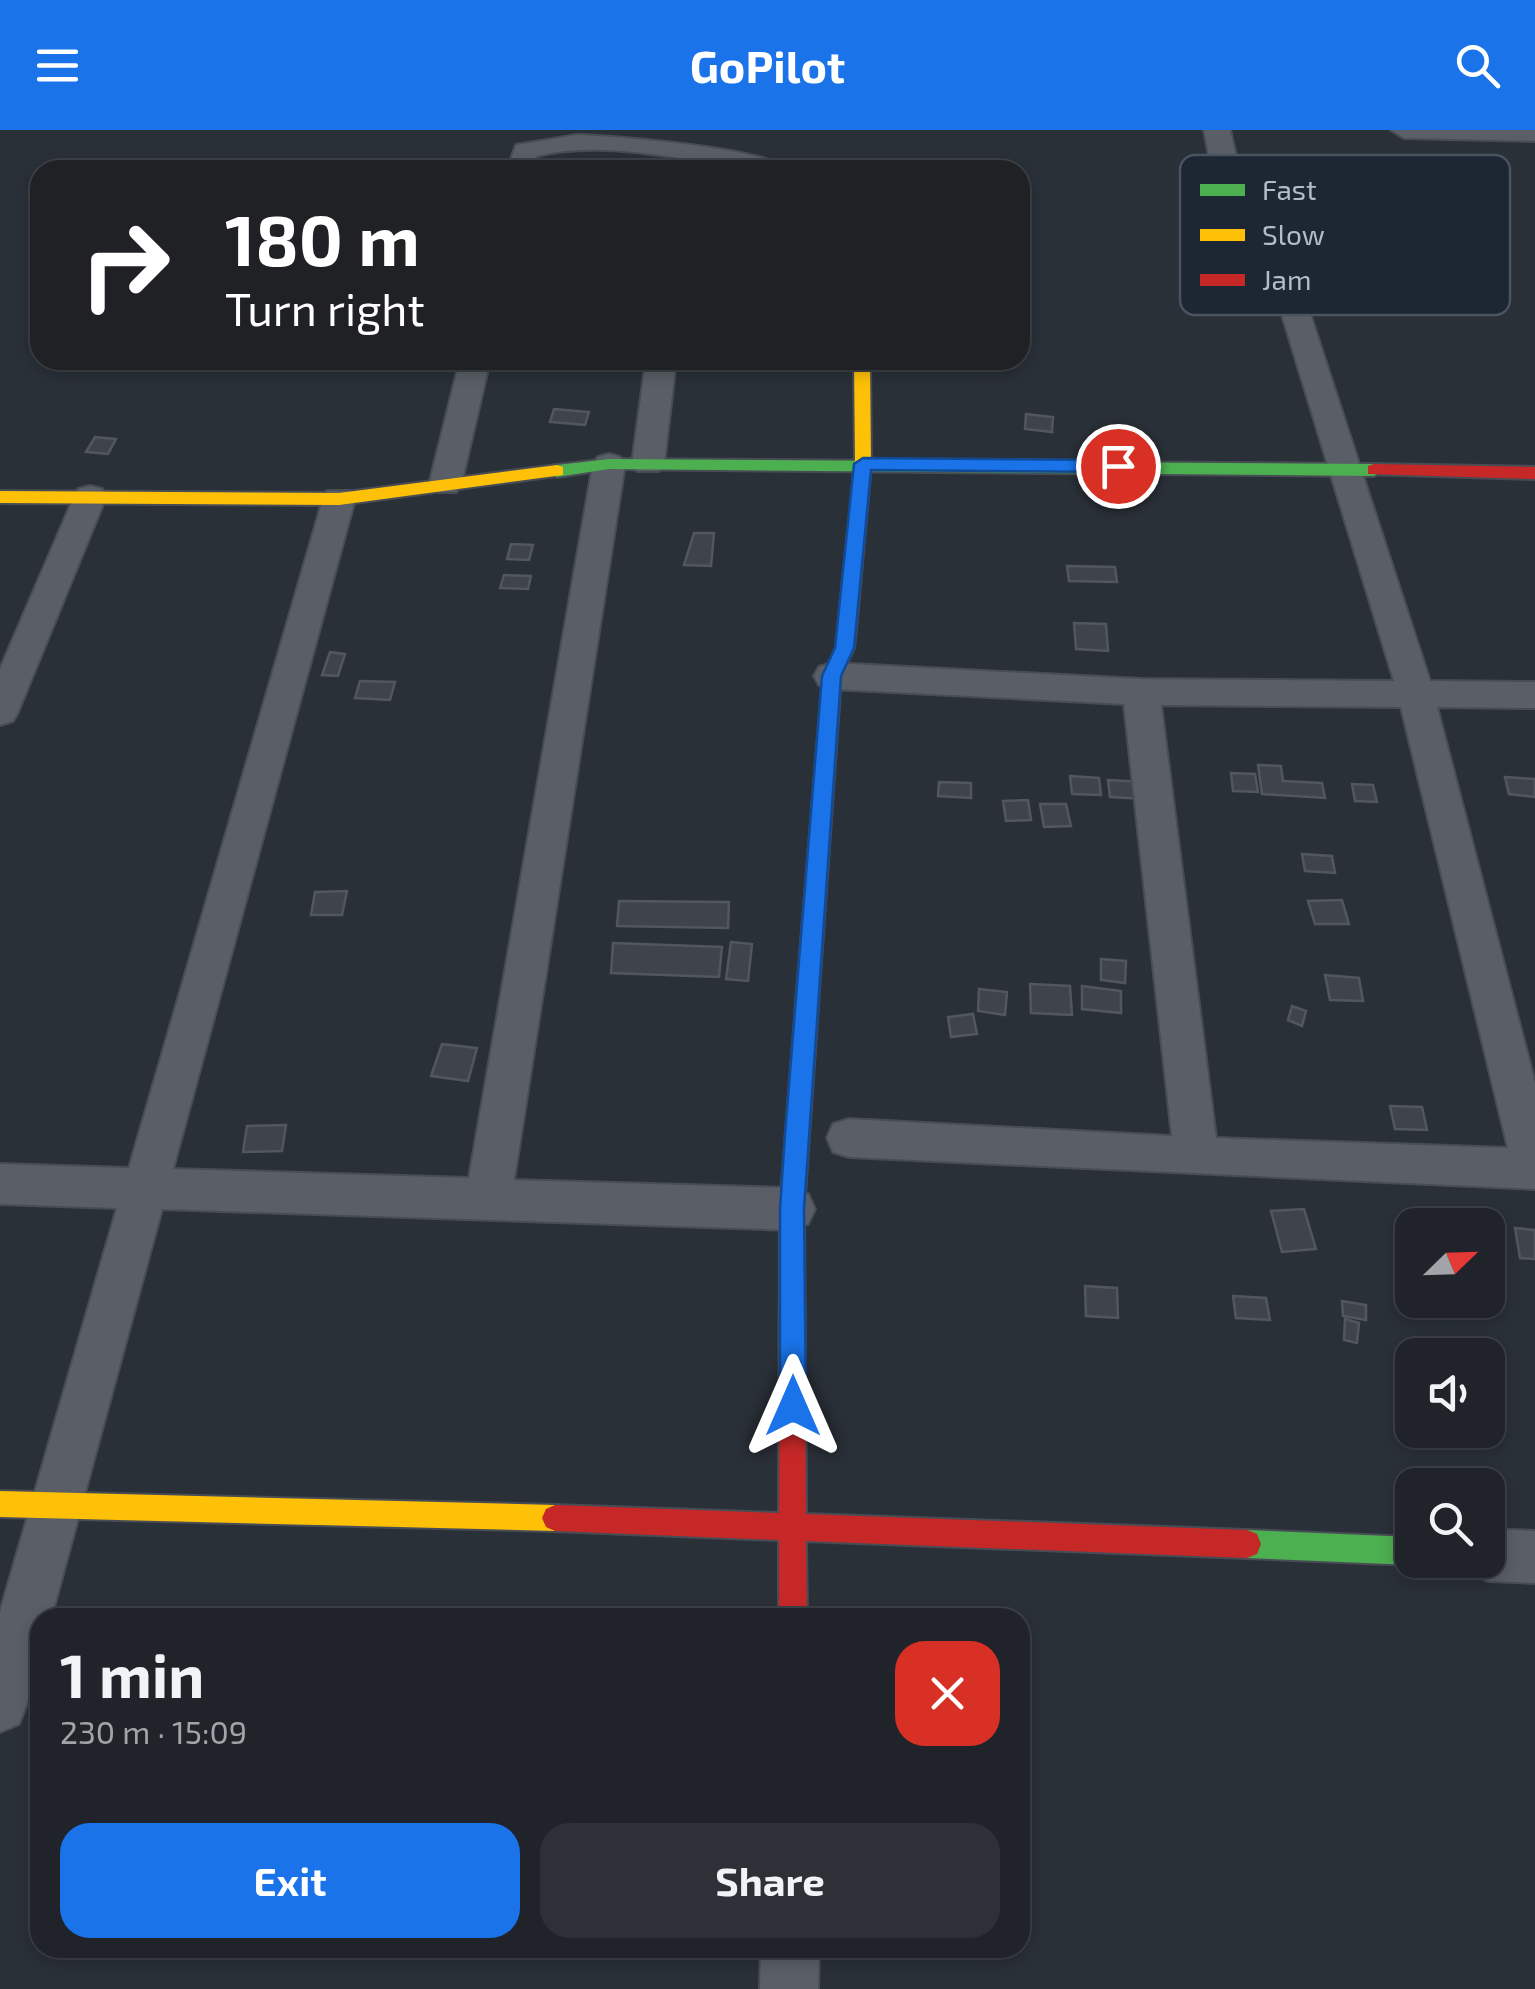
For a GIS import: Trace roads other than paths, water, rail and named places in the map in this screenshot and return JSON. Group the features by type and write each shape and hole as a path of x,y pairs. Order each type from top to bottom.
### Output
{"street":[{"path":"1216,130 1222,155"},
{"path":"1404,130 1535,133"},
{"path":"523,160 525,151 539,142 688,160"},
{"path":"849,1138 1196,1157 1535,1169 1415,691 1297,315"},
{"path":"445,485 473,370"},
{"path":"648,464 661,370"},
{"path":"792,1608 792,1209 832,676 845,648 863,464 862,370"},
{"path":"0,497 338,499 609,464 1535,473"},
{"path":"488,1200 609,464"},
{"path":"0,712 90,497"},
{"path":"0,1705 338,499"},
{"path":"832,676 1141,692 1535,694"},
{"path":"1141,692 1196,1157"},
{"path":"0,1184 792,1209"},
{"path":"0,1504 794,1524 1395,1550"},
{"path":"1505,1556 1535,1557"},
{"path":"789,1989 790,1958"}]}
